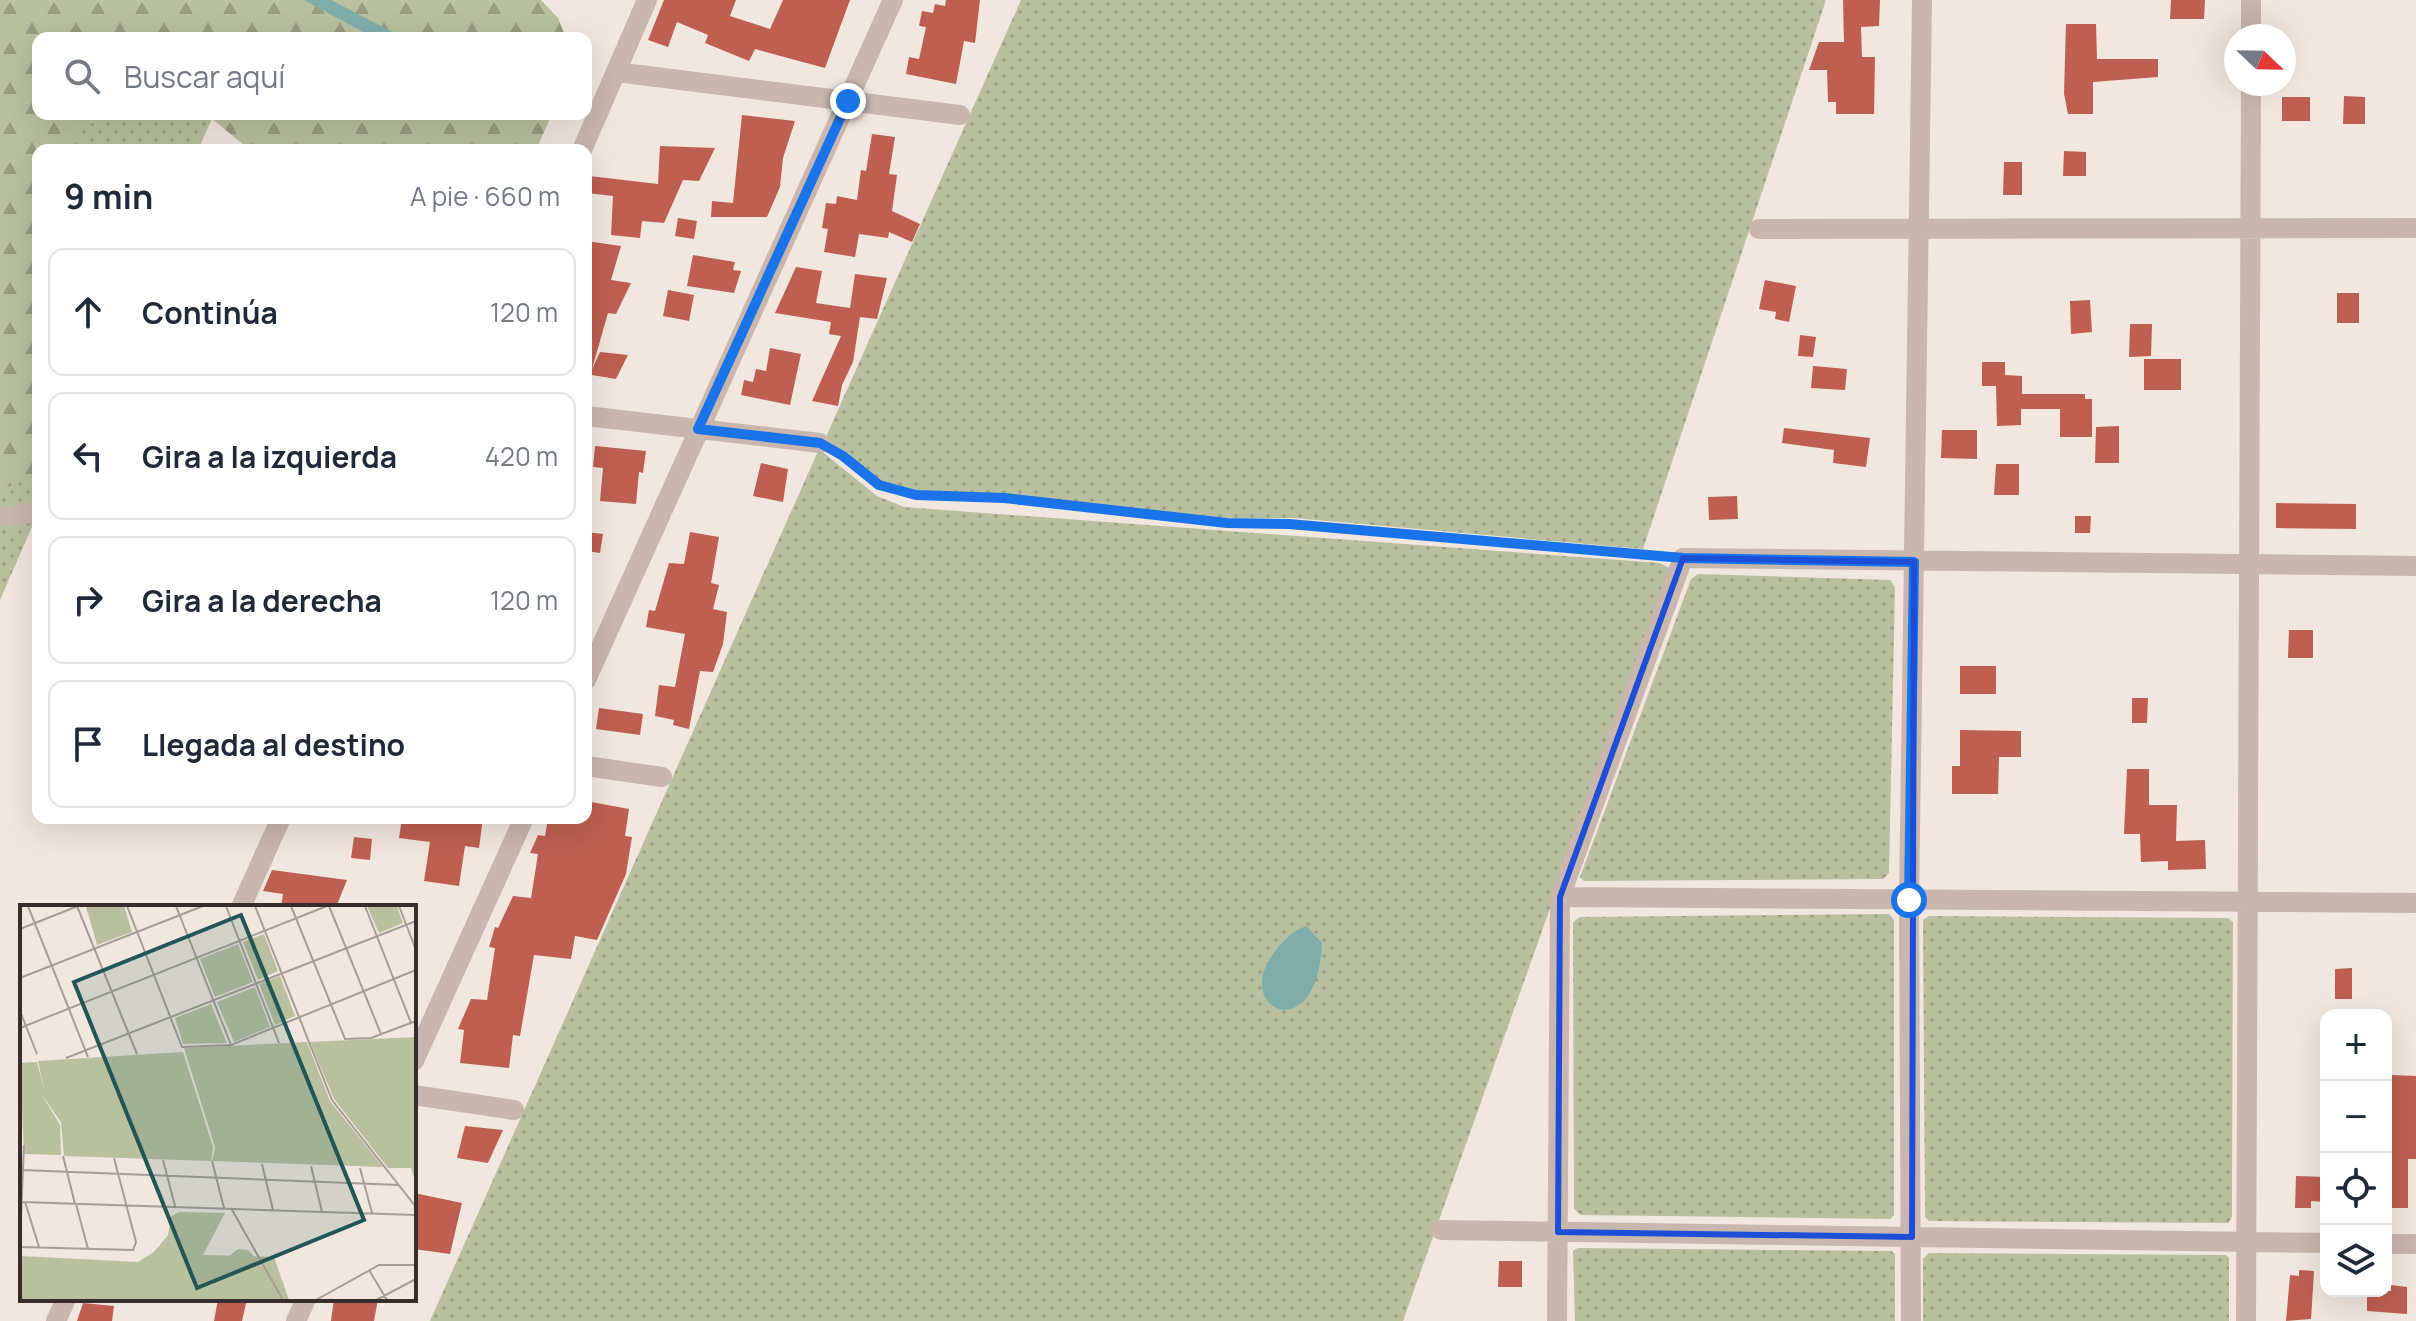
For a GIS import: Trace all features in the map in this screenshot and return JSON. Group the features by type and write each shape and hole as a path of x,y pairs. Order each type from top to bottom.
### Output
{"street":[{"path":"585,144 647,0"},
{"path":"592,667 893,0"},
{"path":"1911,1321 1909,900 1922,0"},
{"path":"2251,0 2251,24"},
{"path":"616,72 960,115"},
{"path":"2246,1321 2251,96"},
{"path":"1759,229 2416,228"},
{"path":"592,417 820,443"},
{"path":"0,517 32,513"},
{"path":"1557,1321 1560,897 1683,558 2416,566"},
{"path":"592,767 662,777"},
{"path":"242,905 278,824"},
{"path":"416,1057 521,824"},
{"path":"1560,897 2416,903"},
{"path":"416,1095 514,1110"},
{"path":"1441,1230 2320,1243"},
{"path":"2392,1244 2416,1244"},
{"path":"56,1321 65,1301"},
{"path":"296,1321 305,1301"}],"path":[{"path":"820,443 843,456 879,485 916,495 1004,498 1227,523 1289,524 1683,558"}],"highlighted area":[{"path":"1683,558 1914,562 1912,1237 1558,1232 1560,897"}],"green space":[{"path":"0,0 32,32 32,120 211,120 201,144 32,144 32,527 0,600"},
{"path":"0,0 541,0 558,18 564,32 32,32 32,120 100,120 79,129 81,144 32,144 32,477 0,490"},
{"path":"1021,0 1826,0 1643,549 1294,518 1228,518 1001,495 915,491 881,482 825,439"},
{"path":"213,120 549,120 539,144 243,144"},
{"path":"819,449 877,496 904,507 1660,563 1671,569 1403,1321 430,1321"},
{"path":"1698,574 1890,580 1895,587 1889,873 1883,879 1584,881 1580,877 1691,579"},
{"path":"1889,914 1894,920 1894,1215 1890,1219 1581,1215 1574,1209 1573,922 1580,917"},
{"path":"1929,916 2228,918 2233,922 2232,1217 2228,1223 1929,1221 1925,1217 1923,920"},
{"path":"1578,1248 1891,1251 1895,1254 1895,1321 1575,1321 1573,1251"},
{"path":"1929,1253 2226,1255 2229,1258 2229,1321 1923,1321 1923,1259"}],"water":[{"path":"304,0 331,0 392,32 363,32"},
{"path":"1306,926 1322,943 1317,976 1307,997 1294,1008 1281,1009 1269,1003 1263,991 1263,974 1280,945"}],"building":[{"path":"664,0 736,0 730,16 770,29 783,0 850,0 825,68 755,49 749,61 705,43 708,35 677,22 668,47 648,40"},
{"path":"946,0 980,0 975,43 964,41 956,84 906,74 909,57 919,59 926,27 919,26 922,11 933,13 935,4 945,6"},
{"path":"1843,0 1880,0 1879,26 1861,27 1862,57 1875,57 1874,114 1836,114 1836,102 1828,102 1827,70 1809,70 1819,42 1844,42"},
{"path":"2171,0 2205,0 2204,19 2170,19"},
{"path":"2066,24 2096,24 2097,59 2158,59 2158,77 2093,82 2093,114 2068,114 2064,94"},
{"path":"2344,96 2365,97 2365,124 2343,124"},
{"path":"2282,97 2310,97 2310,121 2282,121"},
{"path":"742,115 795,121 783,158 780,187 767,217 711,217 712,201 733,203"},
{"path":"872,134 895,137 889,174 897,175 892,211 920,224 912,242 889,232 888,238 859,234 855,257 824,252 828,229 822,228 826,203 836,204 837,196 857,200 861,170 866,171"},
{"path":"660,146 715,148 699,181 683,180 664,223 642,221 640,238 611,235 613,196 592,194 592,176 658,184"},
{"path":"2064,151 2086,152 2086,176 2063,176"},
{"path":"2004,162 2022,162 2022,195 2003,195"},
{"path":"678,218 697,221 694,239 675,236"},
{"path":"592,242 621,246 611,280 631,283 616,314 608,313 592,369"},
{"path":"693,255 735,262 733,270 741,271 734,293 687,286"},
{"path":"796,267 822,271 816,303 850,308 855,274 887,278 877,319 860,317 853,362 842,385 838,406 812,401 841,336 829,334 831,322 775,313"},
{"path":"1765,280 1796,286 1789,322 1775,319 1776,312 1759,309"},
{"path":"668,290 694,295 689,321 663,316"},
{"path":"2337,293 2359,293 2359,323 2337,323"},
{"path":"2090,300 2092,332 2071,334 2070,301"},
{"path":"2130,324 2152,324 2151,356 2129,357"},
{"path":"1800,335 1816,337 1813,357 1798,356"},
{"path":"770,348 801,354 790,405 741,395 744,380 753,382 756,369 766,371"},
{"path":"600,352 628,355 616,379 592,375"},
{"path":"2144,359 2181,359 2181,390 2144,390"},
{"path":"1982,362 2005,362 2005,375 2022,376 2022,394 2085,394 2085,399 2092,399 2092,437 2060,437 2060,409 2021,409 2021,425 1997,426 1996,386 1982,386"},
{"path":"1813,366 1847,369 1845,390 1811,388"},
{"path":"2119,426 2119,463 2095,463 2096,427"},
{"path":"1784,428 1870,438 1866,467 1833,463 1834,450 1782,443"},
{"path":"1942,430 1977,430 1977,459 1941,458"},
{"path":"595,446 646,451 643,473 639,472 636,504 600,501 603,468 593,467"},
{"path":"761,463 788,469 783,502 753,496"},
{"path":"1996,464 2019,464 2019,495 1994,495"},
{"path":"1737,496 1738,519 1709,520 1708,497"},
{"path":"2276,503 2356,504 2356,529 2276,528"},
{"path":"2075,516 2091,516 2090,533 2075,533"},
{"path":"690,532 719,537 711,583 719,585 713,609 727,612 723,644 713,672 700,671 689,729 673,725 674,720 655,716 659,685 675,687 685,634 646,627 649,610 655,611 669,563 684,564"},
{"path":"592,533 603,534 600,553 592,552"},
{"path":"2289,630 2313,630 2313,658 2288,658"},
{"path":"1960,666 1996,666 1996,694 1960,694"},
{"path":"2132,698 2148,698 2147,723 2132,723"},
{"path":"599,708 643,714 640,735 596,729"},
{"path":"1960,730 2021,731 2021,757 1999,757 1998,794 1952,794 1952,766 1960,766"},
{"path":"2127,769 2149,769 2149,805 2177,805 2176,841 2205,840 2206,869 2168,870 2168,861 2141,862 2140,834 2124,834"},
{"path":"592,802 629,809 625,836 632,837 626,874 597,940 575,936 571,959 534,955 520,1036 513,1035 509,1068 460,1063 464,1030 458,1029 471,999 487,1000 495,948 489,947 495,927 498,928 513,896 531,898 538,854 530,853 538,835 545,836 547,824 592,824"},
{"path":"401,824 482,824 479,848 465,846 459,886 424,881 430,842 399,838"},
{"path":"354,837 372,839 370,860 351,858"},
{"path":"272,870 347,880 337,905 281,905 283,894 263,891"},
{"path":"2352,968 2352,999 2335,999 2335,969"},
{"path":"2392,1075 2416,1076 2416,1159 2408,1159 2408,1208 2392,1208"},
{"path":"465,1126 503,1130 488,1163 457,1158"},
{"path":"2296,1176 2320,1177 2320,1202 2311,1201 2311,1208 2295,1208"},
{"path":"416,1193 462,1203 450,1254 416,1249"},
{"path":"1499,1261 1522,1261 1522,1287 1498,1287"},
{"path":"2299,1270 2314,1271 2311,1319 2286,1321 2290,1275 2299,1276"},
{"path":"2392,1285 2407,1287 2407,1314 2367,1311 2367,1297 2392,1297"},
{"path":"218,1301 247,1301 242,1321 214,1321"},
{"path":"334,1301 378,1301 374,1321 331,1321"},
{"path":"83,1303 114,1306 112,1321 77,1321"}],"route":[{"path":"848,101 698,429 820,443 843,456 879,485 916,495 1004,498 1227,523 1289,524 1683,558 1914,562 1909,900"}]}
